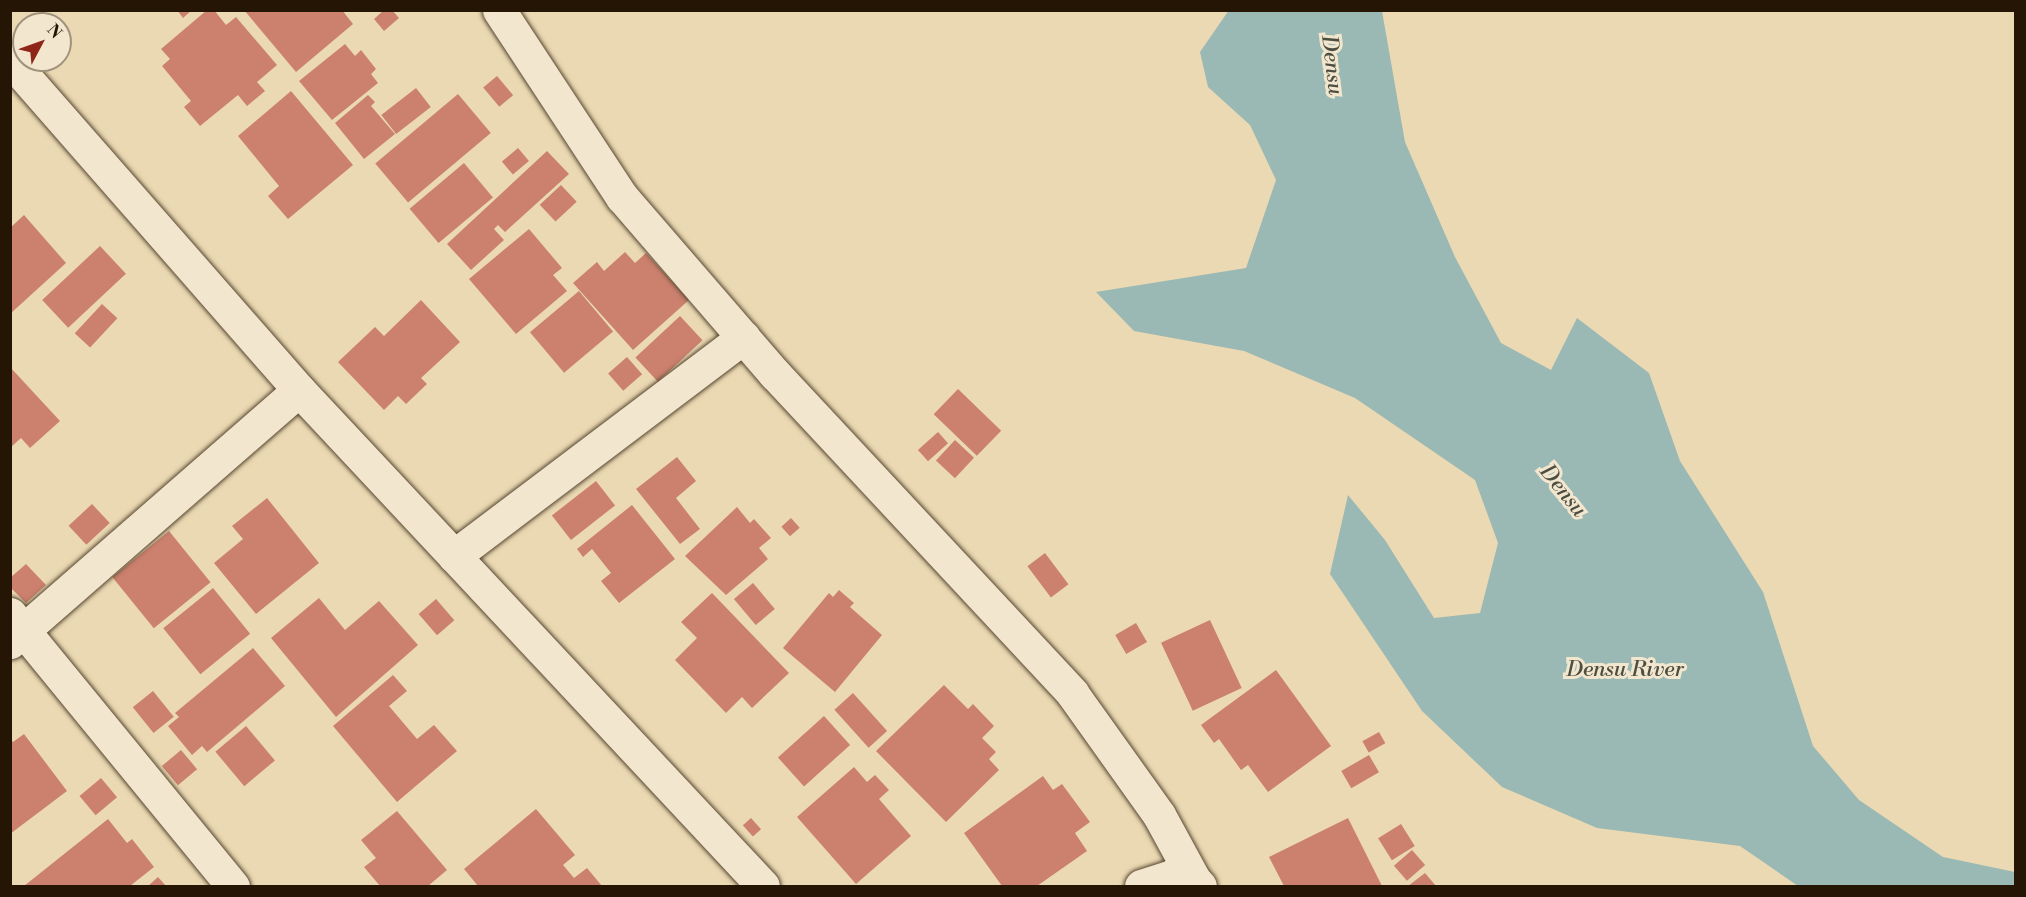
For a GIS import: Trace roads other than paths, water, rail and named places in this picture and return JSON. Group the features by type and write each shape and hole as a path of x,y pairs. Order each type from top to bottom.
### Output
{"street":[{"path":"499,10 622,197 744,337 1072,693 1159,815 1198,884"},
{"path":"10,60 299,390 763,886"},
{"path":"454,556 744,337"},
{"path":"234,886 15,629 299,390"},
{"path":"1142,886 1171,876 1198,884"}],"water":[{"name":"Densu River","path":"1229,10 1382,11 1405,142 1455,257 1501,343 1551,370 1577,318 1649,373 1680,461 1763,592 1813,746 1859,800 1943,857 2015,872 2015,886 1798,886 1740,846 1597,828 1502,787 1422,711 1330,574 1348,495 1385,540 1434,618 1480,613 1498,543 1475,480 1355,398 1244,351 1134,331 1096,292 1246,268 1276,180 1250,125 1208,87 1200,52"}],"water label":[{"name":"Densu","path":"1332,65"},
{"name":"Densu","path":"1563,491"}]}
